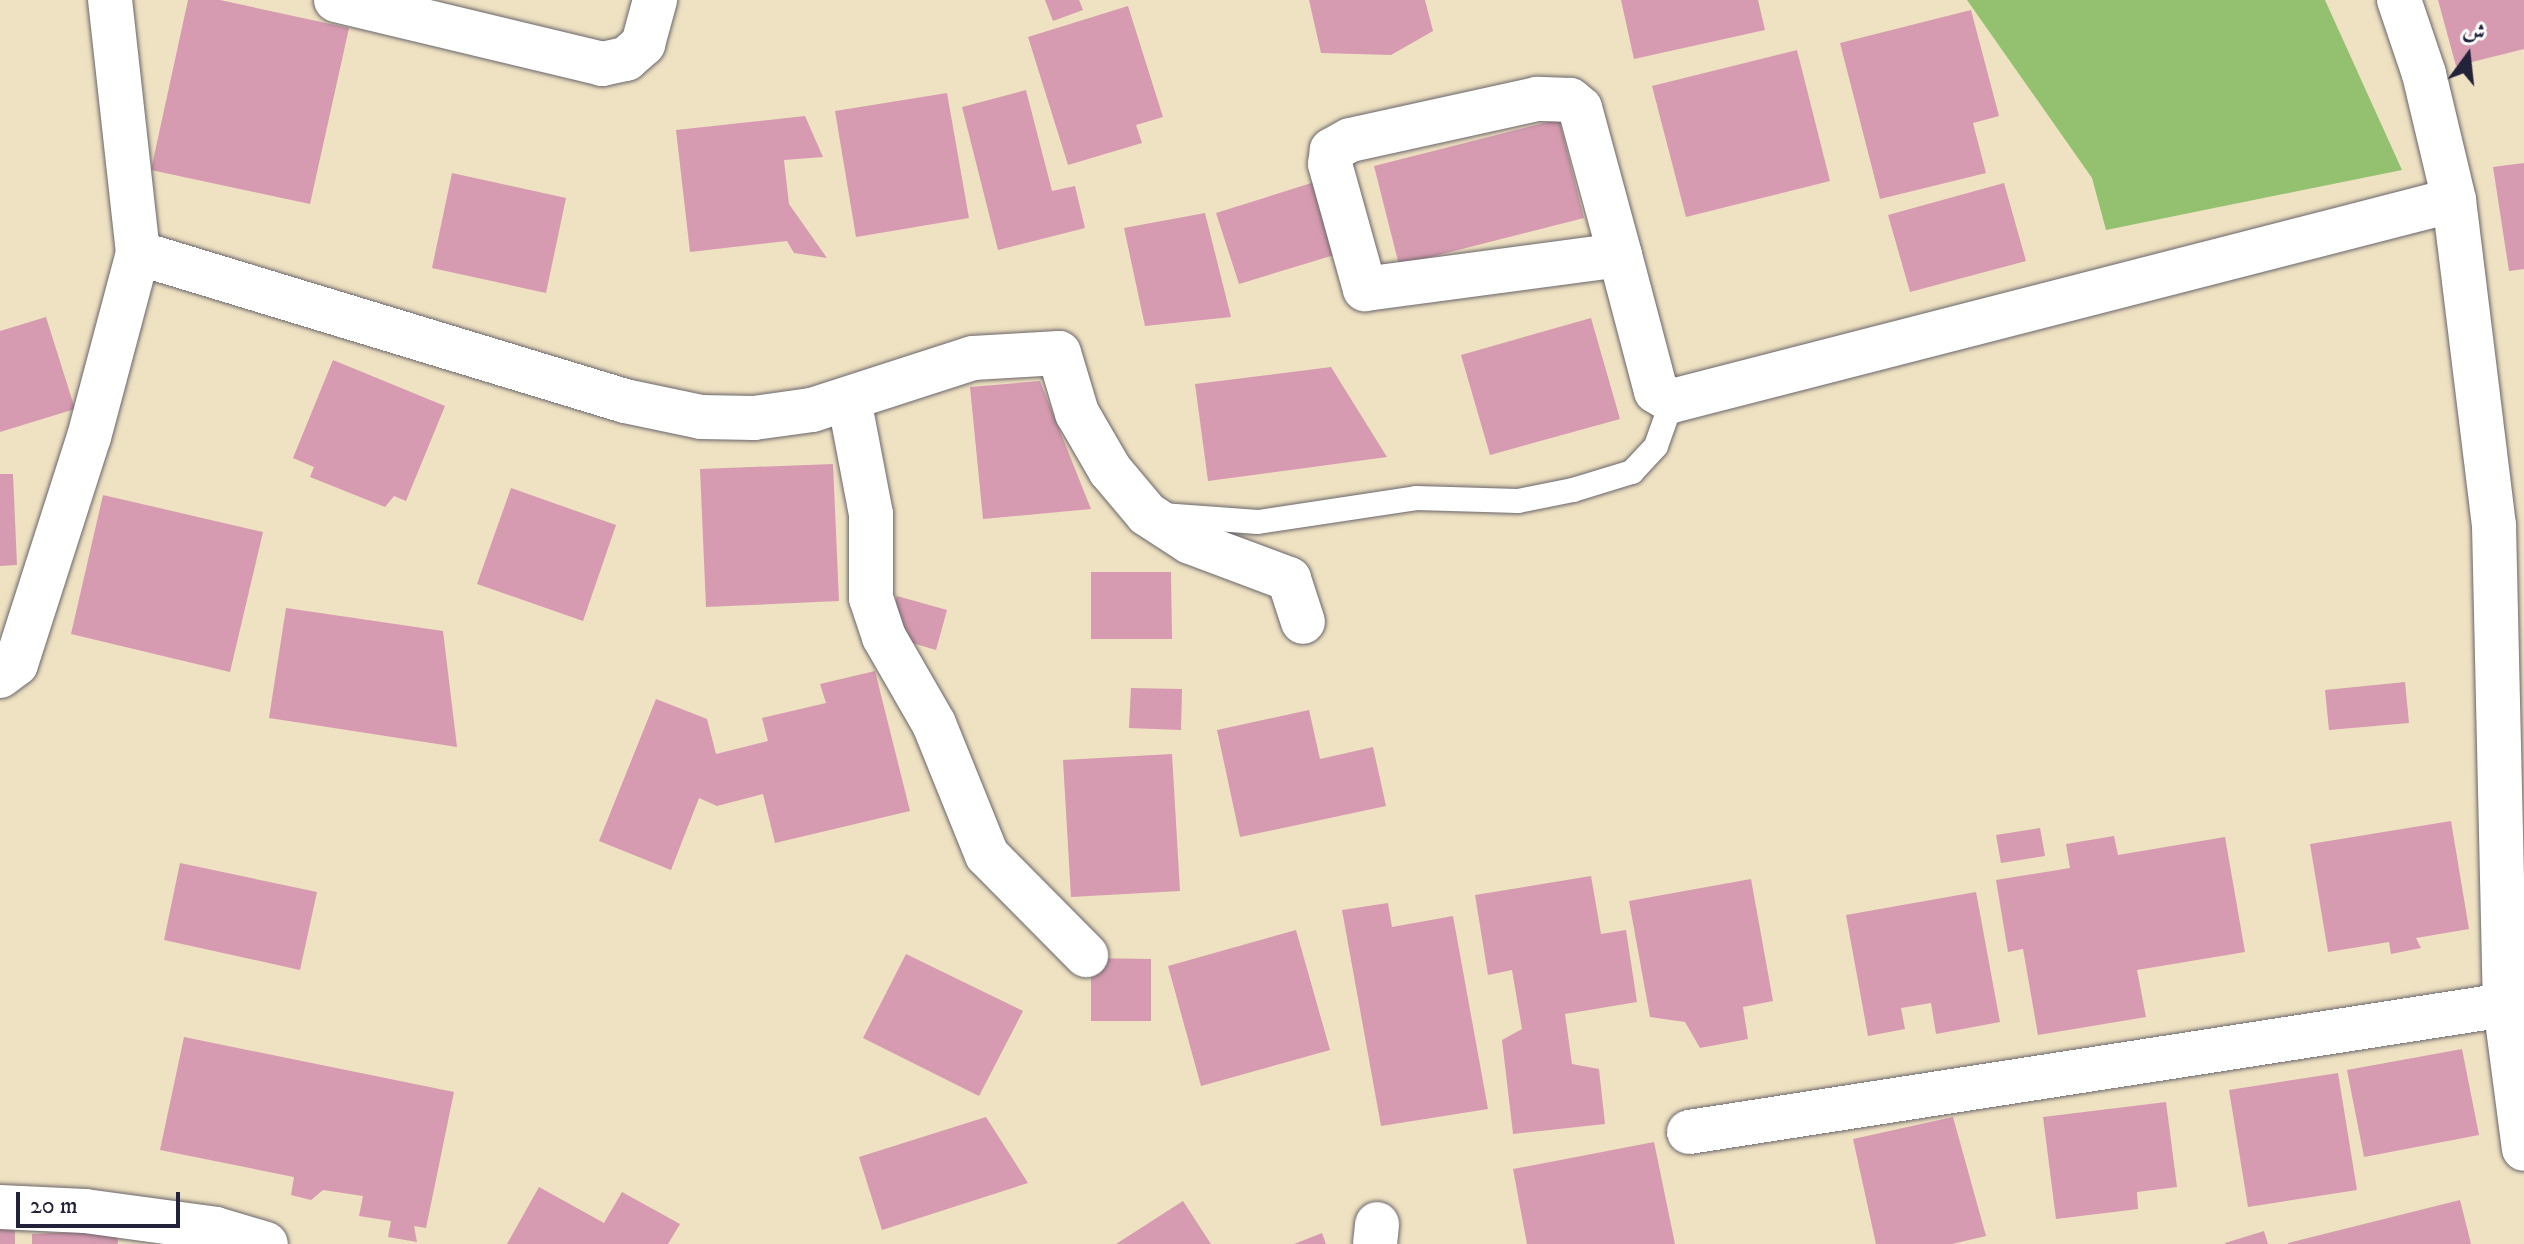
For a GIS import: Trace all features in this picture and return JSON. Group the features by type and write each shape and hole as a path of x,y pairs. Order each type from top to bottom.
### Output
{"street":[{"path":"0,676 16,664 89,437 138,253 110,0"},
{"path":"336,0 602,64 626,59 643,44 655,0"},
{"path":"2399,0 2424,74 2454,200 2509,523 2505,1005 2524,1149"},
{"path":"1620,255 1365,289 1330,164 1332,150 1350,140 1537,99 1570,100 1580,108 1620,255 1656,391 1672,401 2454,200"},
{"path":"138,253 625,401 701,417 754,418 849,399 973,358 1059,353 1077,413 1110,470 1147,514 1190,542 1289,579 1303,622"},
{"path":"849,399 871,514 871,598 884,637 934,724 987,855 1086,955"},
{"path":"1689,1132 2505,1005"},
{"path":"0,1207 85,1211 216,1229 266,1244"}],"lane":[{"path":"1147,514 1258,522 1416,498 1518,501 1552,495 1632,472 1656,446 1672,401"}],"green space":[{"path":"1967,0 2325,0 2402,170 2106,230 2092,178"}],"building":[{"path":"188,0 220,0 349,28 310,204 151,170"},
{"path":"1045,0 1079,0 1083,10 1053,21"},
{"path":"1309,0 1425,0 1433,31 1391,55 1321,53"},
{"path":"1621,0 1758,0 1765,30 1634,59"},
{"path":"2438,0 2524,0 2524,49 2456,66"},
{"path":"1128,6 1163,117 1136,125 1142,143 1068,165 1028,37"},
{"path":"1971,10 1999,116 1973,123 1986,173 1880,199 1840,43"},
{"path":"1797,50 1830,181 1686,217 1652,86"},
{"path":"1026,90 1052,191 1075,186 1085,228 998,250 962,107"},
{"path":"947,93 969,218 856,237 835,111"},
{"path":"805,116 823,157 784,160 789,204 827,258 794,253 787,241 690,252 676,130"},
{"path":"1559,119 1584,218 1399,265 1374,166"},
{"path":"2524,163 2524,269 2509,271 2493,167"},
{"path":"452,173 566,198 546,293 432,268"},
{"path":"1321,180 1344,252 1239,284 1216,213"},
{"path":"2004,183 2026,261 1910,292 1888,215"},
{"path":"1205,213 1231,317 1145,326 1124,228"},
{"path":"46,317 75,409 0,432 0,331"},
{"path":"1591,318 1620,419 1490,455 1461,355"},
{"path":"333,360 445,406 406,501 394,496 385,507 310,477 314,467 293,458"},
{"path":"1331,367 1387,457 1208,481 1195,384"},
{"path":"1040,381 1091,509 983,519 970,387"},
{"path":"833,464 839,601 706,607 700,469"},
{"path":"0,474 13,474 17,565 0,566"},
{"path":"511,488 616,525 583,621 477,584"},
{"path":"103,495 263,532 230,672 71,634"},
{"path":"1091,572 1171,572 1172,639 1091,639"},
{"path":"897,596 947,610 936,650 885,635"},
{"path":"286,608 443,631 457,747 269,718"},
{"path":"875,671 910,811 775,843 763,794 717,806 699,798 671,870 599,841 656,699 707,719 716,754 768,741 762,718 826,703 820,684"},
{"path":"2405,682 2409,723 2329,730 2325,690"},
{"path":"1131,688 1182,689 1181,730 1129,728"},
{"path":"1309,710 1320,759 1373,747 1386,806 1240,837 1217,730"},
{"path":"1172,754 1180,891 1071,897 1063,760"},
{"path":"2451,821 2469,929 2416,938 2421,948 2391,954 2389,942 2328,952 2310,844"},
{"path":"2040,828 2045,856 2001,863 1996,835"},
{"path":"2114,836 2118,855 2225,837 2245,952 2137,970 2146,1017 2038,1035 2023,949 2008,952 1996,880 2070,868 2066,844"},
{"path":"180,863 317,892 300,970 164,940"},
{"path":"1591,876 1601,934 1626,930 1637,1002 1565,1014 1572,1064 1599,1069 1605,1124 1513,1134 1502,1040 1522,1029 1512,970 1488,975 1475,895"},
{"path":"1751,879 1773,1001 1743,1007 1748,1039 1700,1048 1685,1022 1650,1017 1629,901"},
{"path":"1976,892 2000,1022 1936,1034 1931,1003 1901,1008 1905,1029 1868,1036 1846,915"},
{"path":"1388,903 1392,927 1453,916 1488,1109 1381,1126 1342,910"},
{"path":"1296,930 1330,1050 1201,1086 1168,966"},
{"path":"906,954 1023,1011 979,1096 863,1038"},
{"path":"1091,958 1151,959 1151,1021 1091,1021"},
{"path":"184,1037 454,1092 426,1228 414,1226 417,1242 388,1237 391,1221 359,1216 363,1196 323,1190 311,1200 291,1195 294,1177 160,1150"},
{"path":"2462,1049 2479,1135 2364,1157 2347,1070"},
{"path":"2338,1073 2357,1190 2248,1207 2229,1090"},
{"path":"2166,1102 2177,1187 2137,1192 2138,1209 2056,1219 2043,1117"},
{"path":"986,1117 1028,1183 882,1230 859,1157"},
{"path":"1953,1117 1986,1236 1952,1244 1876,1244 1853,1139"},
{"path":"1654,1142 1675,1244 1527,1244 1513,1169"},
{"path":"539,1187 604,1223 622,1192 680,1224 668,1244 507,1244"},
{"path":"2460,1200 2471,1244 2288,1244 2288,1243"},
{"path":"1183,1201 1211,1244 1116,1244"},
{"path":"15,1224 15,1244 0,1244 0,1225"},
{"path":"117,1230 118,1244 32,1244 32,1234"},
{"path":"2264,1231 2268,1244 2225,1244 2225,1243"},
{"path":"1322,1233 1326,1244 1294,1244"}]}
